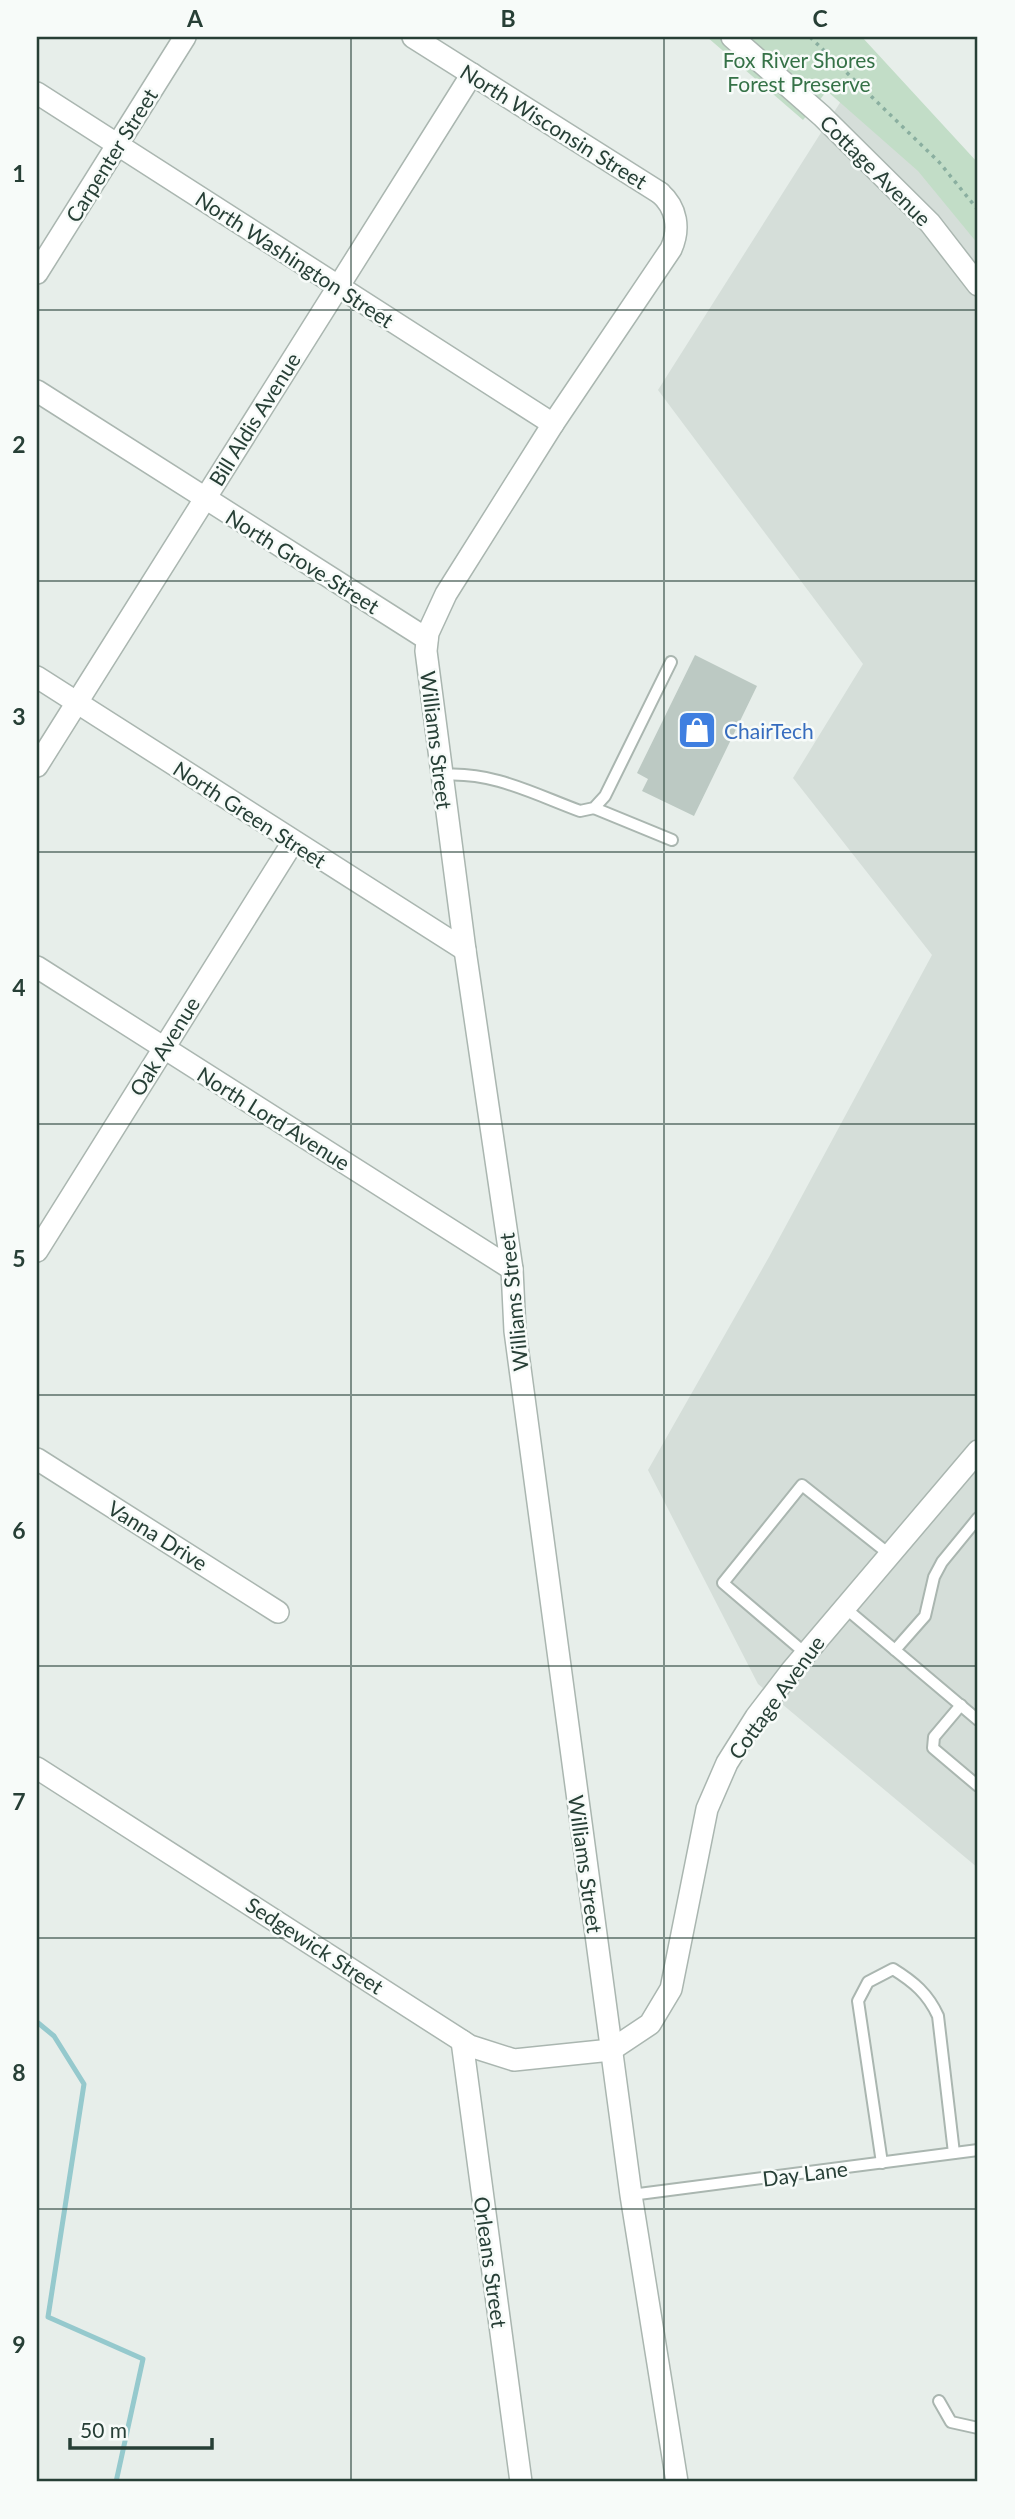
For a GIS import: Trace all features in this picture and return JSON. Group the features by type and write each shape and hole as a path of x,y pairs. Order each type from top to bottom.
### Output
{"street":[{"name":"Carpenter Street","path":"37,273 186,37"},
{"name":"North Wisconsin Street","path":"413,37 660,193"},
{"name":"Cottage Avenue","path":"732,37 822,116 930,223 978,285"},
{"name":"Bill Aldis Avenue","path":"37,765 472,74"},
{"name":"North Washington Street","path":"37,93 553,424"},
{"name":"Williams Street","path":"660,193 670,204 676,218 674,244 553,424 446,594 427,639 427,663 465,950 512,1269 514,1331 611,2050 631,2195 677,2482"},
{"name":"North Grove Street","path":"37,391 427,639"},
{"name":"North Green Street","path":"37,677 465,950"},
{"name":"Oak Avenue","path":"37,1251 293,842"},
{"name":"North Lord Avenue","path":"37,967 512,1269"},
{"name":"Cottage Avenue","path":"611,2050 650,2024 671,1989 707,1809 727,1763 755,1717 805,1653 978,1451"},
{"name":"Vanna Drive","path":"37,1458 278,1612"},
{"name":"Sedgewick Street","path":"40,1777 462,2041 496,2056 514,2060 611,2050"},
{"name":"Orleans Street","path":"462,2041 521,2482"}],"lane":[{"path":"442,775 469,773 492,778 580,811 594,808 606,796 671,662"},
{"path":"594,808 672,840"},
{"path":"805,1653 723,1583 802,1485 889,1554"},
{"path":"895,1650 925,1616 934,1577 942,1562 978,1518"},
{"path":"844,1607 978,1720"},
{"path":"961,1705 934,1737 933,1748 978,1786"},
{"path":"882,2163 858,2001 868,1982 893,1969 915,1982 930,1999 938,2016 954,2153"},
{"name":"Day Lane","path":"631,2195 978,2150"},
{"path":"939,2401 951,2422 978,2428"}],"path":[{"path":"810,37 939,162 978,210"}],"shaded area":[{"path":"855,79 978,241 978,1868 758,1684 648,1470 769,1257 932,955 793,778 863,664 658,390"}],"green space":[{"name":"Fox River Shores Forest Preserve","path":"707,37 862,37 978,163 978,244 918,171 827,91 803,120"}],"building":[{"name":"ChairTech","path":"695,655 757,686 694,816 642,791 648,779 637,773"}],"waterway":[{"path":"37,2022 54,2036 84,2084 48,2317 143,2359 116,2482"}],"place":[{"name":"ChairTech","path":"697,730"}]}
